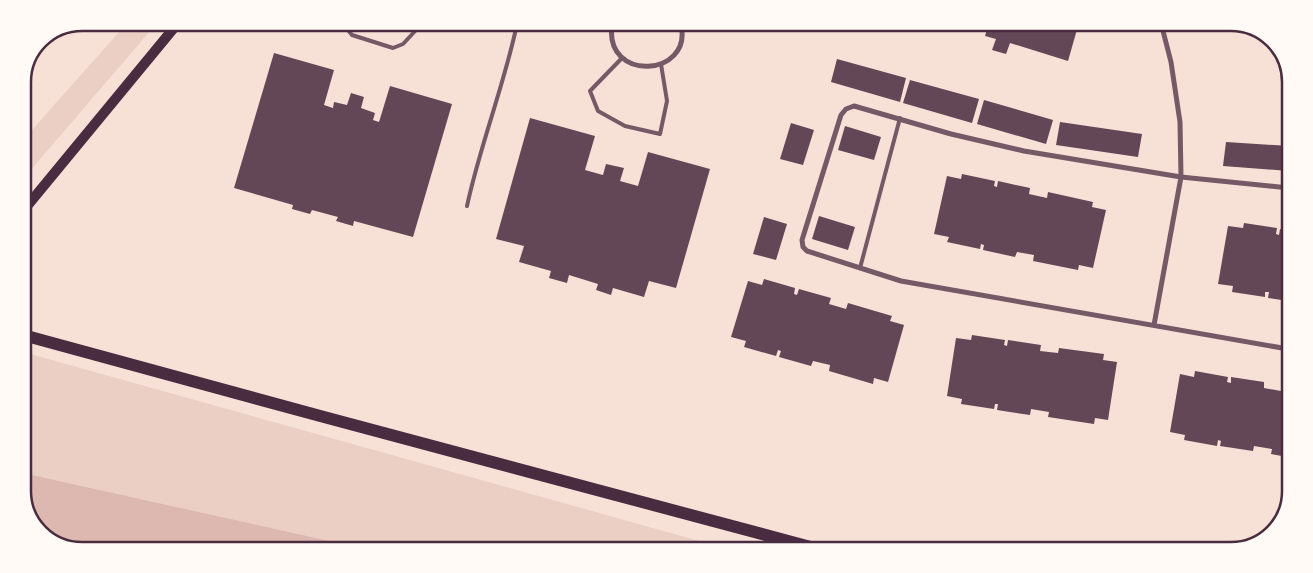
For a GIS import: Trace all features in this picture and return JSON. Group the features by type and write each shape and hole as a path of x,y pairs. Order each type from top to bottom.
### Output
{"main road":[{"path":"31,201 171,31"},
{"path":"31,337 792,542"}],"street":[{"path":"611,31 614,47 622,58 634,65 648,68 661,64 673,56 680,44 682,31"},
{"path":"1154,325 1181,177 1180,122 1171,62 1163,31"},
{"path":"1282,187 1181,177 1024,151 951,134 854,106 846,109 841,115 802,240 803,247 807,251 901,281 1282,348"}],"lane":[{"path":"348,31 352,35 393,48 403,44 415,31"},
{"path":"468,206 474,174 516,31"},
{"path":"622,58 590,91 598,111 625,126 660,134 667,101 661,64"},
{"path":"860,269 900,118"}],"shaded area":[{"path":"120,31 150,31 31,170 31,131"},
{"path":"31,354 703,542 334,542 31,475"},
{"path":"31,475 334,542 72,541 51,531 38,516 32,501"}],"building":[{"path":"986,31 1077,31 1068,61 1010,43 1006,54 992,50 996,39 985,36"},
{"path":"274,53 334,70 324,105 333,108 334,102 347,105 351,93 364,97 361,108 375,113 373,120 379,122 390,86 452,104 413,237 354,221 353,226 336,221 338,217 312,210 310,214 292,209 293,205 234,188"},
{"path":"837,59 906,78 900,102 831,82"},
{"path":"910,80 979,99 972,123 903,103"},
{"path":"984,100 1053,120 1046,144 977,124"},
{"path":"530,118 595,136 585,170 603,175 606,164 624,168 620,181 638,186 648,152 710,169 676,288 649,281 644,297 613,288 611,295 596,290 598,284 569,275 567,283 549,278 551,271 519,262 524,246 496,239"},
{"path":"1060,122 1142,134 1138,157 1056,145"},
{"path":"791,123 814,130 803,165 780,159"},
{"path":"845,126 881,137 874,160 838,150"},
{"path":"1226,142 1282,146 1282,170 1223,166"},
{"path":"962,174 995,181 994,186 997,187 998,181 1030,188 1029,194 1047,198 1048,192 1093,202 1092,207 1106,210 1093,268 1079,265 1078,270 1033,261 1034,255 1017,252 1015,257 983,250 984,245 981,244 980,249 947,242 949,237 934,234 947,176 961,179"},
{"path":"819,216 855,227 848,250 812,239"},
{"path":"764,217 787,224 776,260 753,254"},
{"path":"1244,223 1277,228 1276,234 1279,235 1280,229 1282,229 1282,300 1268,298 1269,292 1265,292 1265,297 1232,292 1233,286 1218,284 1228,226 1243,228"},
{"path":"764,279 795,288 794,294 797,295 799,289 831,298 829,304 846,309 848,303 892,316 890,321 904,325 888,382 874,378 873,384 829,371 830,365 813,361 811,366 779,357 781,351 778,350 776,356 744,347 746,341 731,337 748,281 762,285"},
{"path":"972,335 1005,340 1004,345 1007,346 1008,340 1041,345 1040,351 1058,353 1059,348 1104,354 1103,360 1117,362 1108,420 1095,418 1094,424 1048,417 1049,412 1031,409 1030,415 997,410 998,404 995,404 994,409 961,404 962,399 947,396 956,338 971,340"},
{"path":"1195,371 1228,377 1227,382 1231,383 1231,377 1264,382 1264,388 1281,391 1282,385 1282,456 1271,454 1272,449 1254,446 1253,451 1220,446 1221,441 1218,440 1217,446 1184,440 1185,435 1170,432 1180,374 1194,377"}]}
